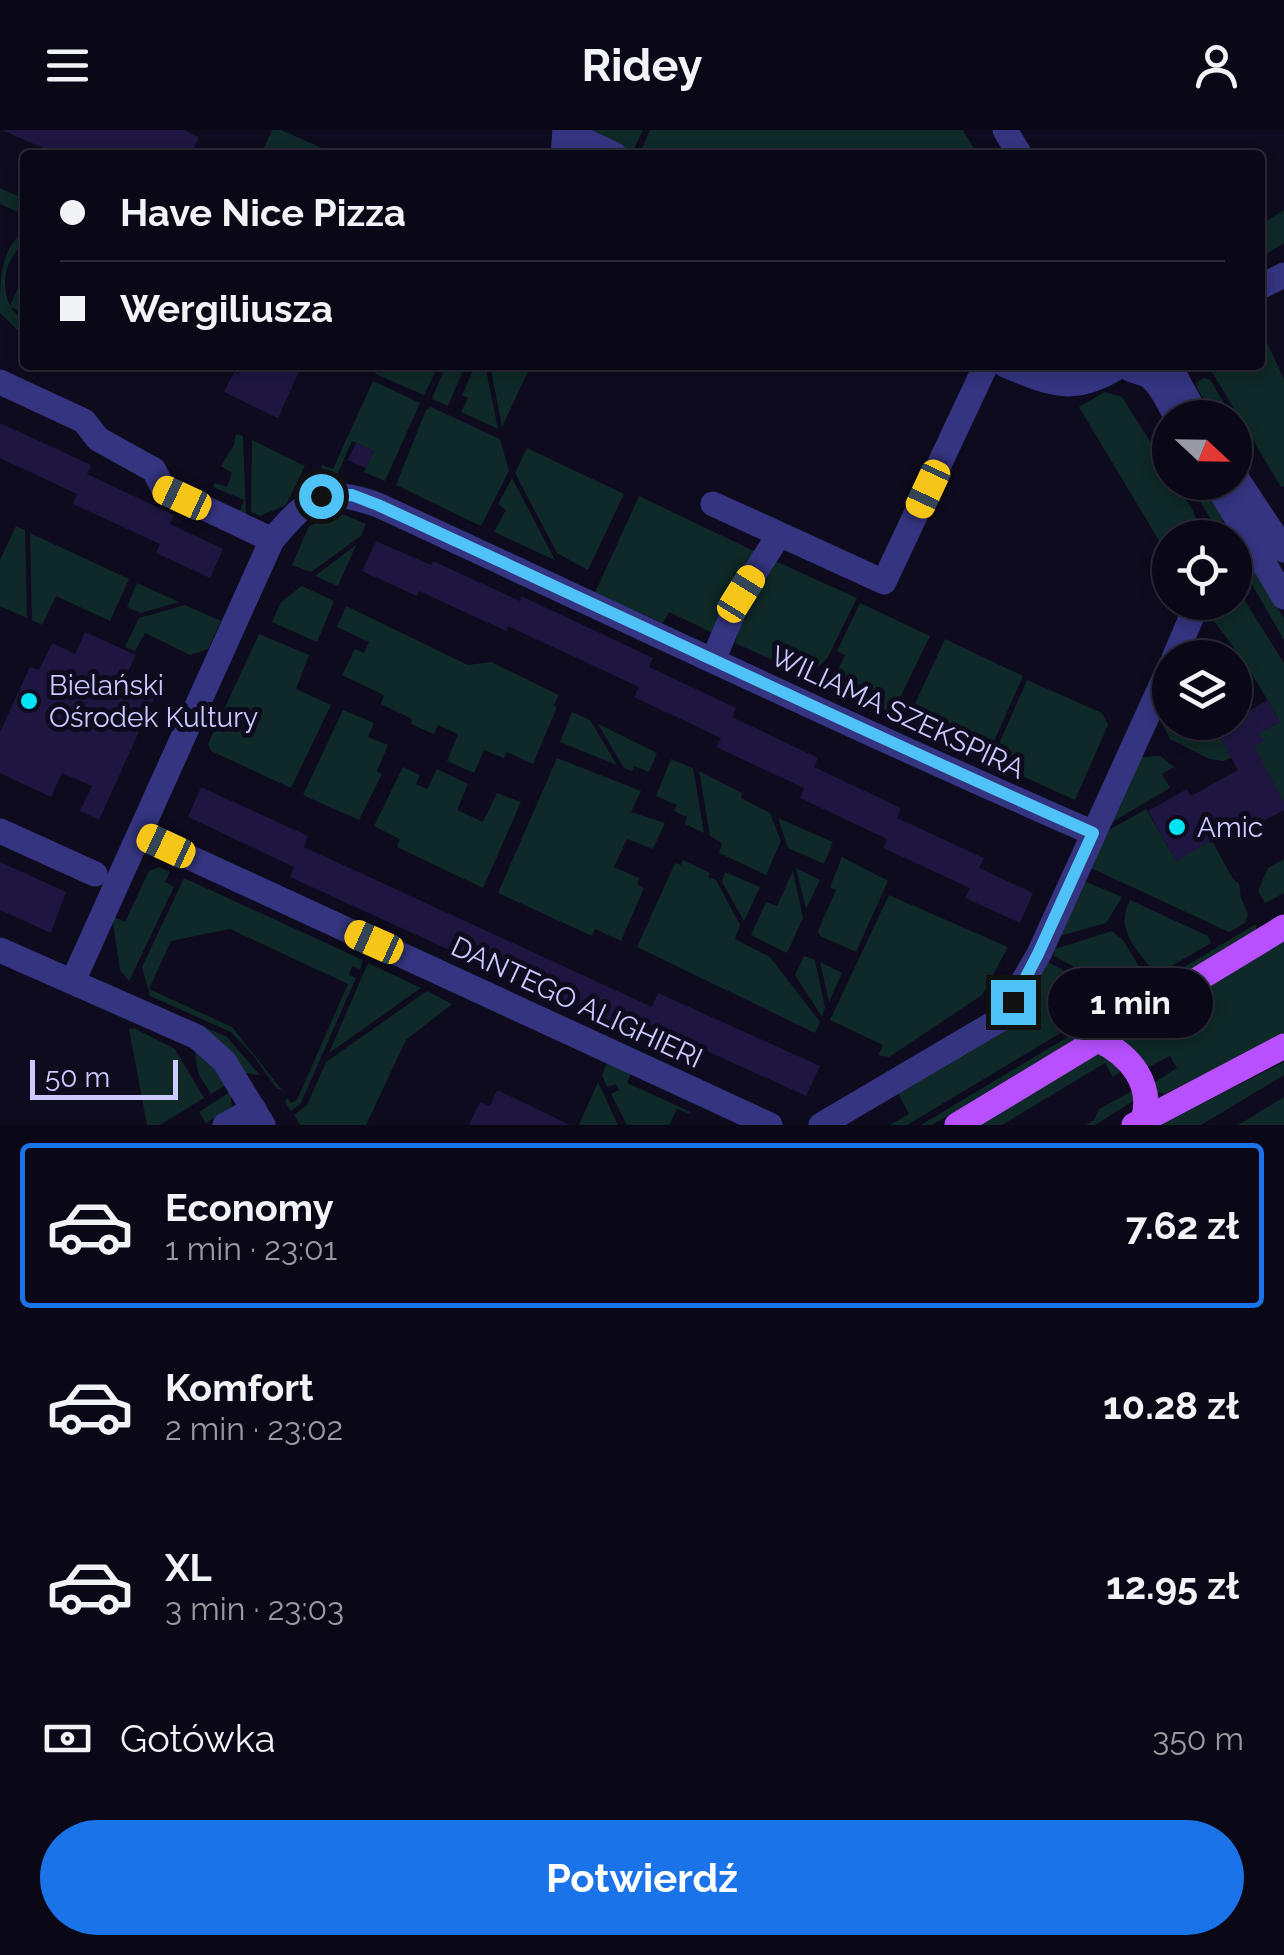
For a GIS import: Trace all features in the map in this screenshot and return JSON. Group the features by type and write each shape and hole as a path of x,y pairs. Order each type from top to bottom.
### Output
{"main road":[{"path":"957,1125 1284,927"},
{"path":"1098,1040 1128,1059 1146,1089 1148,1105 1139,1122"},
{"path":"1139,1122 1284,1046"}],"street":[{"path":"565,130 605,150"},
{"path":"712,504 884,582 984,370"},
{"path":"1020,370 1067,386 1135,370"},
{"path":"1147,370 1166,400"},
{"path":"1148,370 1179,400"},
{"path":"0,382 84,421 98,438 154,470 163,488 272,540 73,981"},
{"name":"WILIAMA SZEKSPIRA","path":"272,540 296,512 321,496 352,495 1093,833"},
{"path":"1251,500 1284,550"},
{"path":"714,658 741,594 779,535"},
{"path":"1252,554 1284,597"},
{"path":"821,1125 1001,1020 1038,954 1152,705"},
{"path":"0,831 95,874"},
{"name":"DANTEGO ALIGHIERI","path":"141,835 759,1122"},
{"path":"0,950 197,1037 224,1061 258,1117 225,1125"}],"green space":[{"path":"272,130 281,130 324,149 324,150 263,150"},
{"path":"593,130 643,130 633,150"},
{"path":"650,130 963,130 975,150 641,150"},
{"path":"0,188 20,197 20,213 0,204"},
{"path":"1284,210 1284,243 1265,255 1265,222"},
{"path":"20,235 20,248 9,264 5,280 10,306 20,284 20,311 10,307 20,318 20,332 0,313 1,277 6,256"},
{"path":"1265,339 1284,379 1281,487 1252,439 1252,400 1229,400 1211,370 1265,370"},
{"path":"377,370 436,370 424,395 375,374"},
{"path":"444,370 462,373 448,406 432,399"},
{"path":"473,370 486,370 498,429 461,412 468,398 462,395"},
{"path":"491,370 529,370 502,427"},
{"path":"1210,379 1222,400 1204,400 1196,383"},
{"path":"373,381 420,403 385,481 364,472 374,451 352,441 337,475 321,468 322,465 333,469"},
{"path":"1105,392 1122,397 1152,444 1152,500 1186,500 1196,520 1152,520 1152,529 1079,407"},
{"path":"431,407 500,439 509,471 481,526 396,485 426,410"},
{"path":"236,434 243,436 246,517 239,513 244,500 213,487 215,483 227,487 232,473 221,466"},
{"path":"252,440 305,466 286,505 260,516 251,512"},
{"path":"527,448 624,494 588,570 557,553 515,473"},
{"path":"512,478 555,560 494,532 506,510 498,504"},
{"path":"639,496 760,554 715,634 669,612 663,623 595,593"},
{"path":"1199,500 1213,500 1223,517 1211,520"},
{"path":"340,513 366,524 361,536 311,572 292,565 309,526"},
{"path":"16,526 25,530 27,618 0,606 0,560"},
{"path":"30,533 129,579 110,621 56,596 42,625 32,620"},
{"path":"356,545 338,586 315,576"},
{"path":"775,561 857,598 828,657 809,676 735,643 746,605"},
{"path":"1252,565 1284,618 1284,640 1252,584"},
{"path":"137,583 179,602 141,613 127,607"},
{"path":"302,586 334,601 317,642 272,622 281,602"},
{"path":"860,603 930,636 892,714 830,686 845,655 837,651"},
{"path":"185,605 221,621 208,649 190,655 145,633 135,651 125,647 139,618"},
{"path":"346,606 468,665 491,662 559,695 533,764 507,752 504,758 484,750 474,773 447,761 458,734 438,725 434,734 411,724 412,719 381,704 384,695 342,675 355,649 364,653 369,642 337,627"},
{"path":"1252,612 1284,663 1284,802 1249,749 1224,761 1209,759 1172,740 1221,740 1227,749 1263,741 1259,733 1280,722 1252,676 1252,640 1226,637 1212,620 1252,620"},
{"path":"259,634 309,655 296,689 331,705 291,788 211,751 208,744"},
{"path":"945,639 1023,676 986,759 906,723"},
{"path":"1027,680 1102,713 1108,725 1075,800 991,762"},
{"path":"343,710 374,723 368,737 388,745 377,771 382,774 359,820 303,795"},
{"path":"572,712 590,720 617,765 560,742"},
{"path":"598,724 657,753 649,772 634,766 632,771 624,768"},
{"path":"1160,756 1174,767 1162,774 1170,788 1104,827 1142,757"},
{"path":"557,758 641,791 631,812 665,823 653,849 627,839 614,867 639,878 637,884 644,888 621,941 595,929 592,936 498,893"},
{"path":"671,759 693,768 704,833 685,824 687,817 674,811 677,805 656,796"},
{"path":"403,767 420,775 416,784 427,789 437,769 468,784 457,810 483,822 497,793 521,802 483,888 397,847 400,839 374,826"},
{"path":"699,771 770,813 781,841 766,875 719,853 722,843 710,836"},
{"path":"1146,809 1176,861 1207,842 1213,843 1239,884 1248,914 1245,923 1229,932 1091,868 1109,830"},
{"path":"778,818 833,842 824,864 788,848"},
{"path":"842,857 888,881 856,952 820,936 818,931 836,890 830,887"},
{"path":"1284,859 1284,893 1265,903 1258,891 1268,868"},
{"path":"683,860 716,880 740,925 735,939 770,957 820,1022 815,1033 637,947 675,863 681,865"},
{"path":"159,867 170,872 165,882 174,887 129,981 120,970 112,916 125,922 149,871"},
{"path":"796,868 820,880 806,909"},
{"path":"793,871 803,918 787,953 751,935 766,902 777,906"},
{"path":"725,872 760,887 744,921 722,882"},
{"path":"184,878 363,960 360,969 352,966 349,975 356,978 301,1103 291,1111 285,1102 287,1098 291,1103 297,1100 348,984 230,929 171,941 149,989 232,1027 282,1090 277,1089 231,1032 150,996 142,967"},
{"path":"1082,880 1122,897 1106,923 1053,938"},
{"path":"889,895 1008,947 982,995 889,1057 878,1055 883,1045 830,1020"},
{"path":"1130,900 1208,936 1211,943 1156,975 1126,931"},
{"path":"1256,924 1256,931 932,1125 921,1125"},
{"path":"1112,931 1123,940 1148,981 1124,994 1054,956 1055,949"},
{"path":"1284,939 1284,1034 1165,1094 1157,1092 1155,1082 1177,1068 1170,1056 1143,1070 1122,1039"},
{"path":"804,956 815,960 825,1008 822,1017 795,975"},
{"path":"1044,960 1112,995 1114,1001 907,1125 890,1125 909,1114 897,1091 1009,1024"},
{"path":"820,962 842,973 829,1002"},
{"path":"368,963 421,988 329,1053"},
{"path":"427,991 452,1004 406,1040 366,1125 300,1125 294,1115 307,1105 326,1062"},
{"path":"134,998 227,1037 260,1075 246,1073"},
{"path":"129,1029 175,1049 204,1098 160,1125 147,1125"},
{"path":"194,1044 227,1084 211,1094 198,1073"},
{"path":"1104,1053 1122,1071 1113,1077 1105,1063 1002,1125 980,1125 1094,1055"},
{"path":"609,1058 633,1069 627,1083 690,1114 677,1109 669,1125 627,1125 611,1094 619,1090 616,1084 607,1087 602,1075"},
{"path":"1284,1062 1284,1075 1201,1125 1160,1125"},
{"path":"598,1082 618,1125 579,1125"},
{"path":"1132,1091 1135,1100 1095,1125 1086,1125 1094,1120 1099,1109"},
{"path":"230,1092 232,1106 206,1123 199,1112"},
{"path":"1284,1097 1284,1125 1238,1125"}],"building":[{"path":"2,130 184,130 199,137 193,150 48,150"},
{"path":"240,370 300,370 278,418 224,392 234,372 238,374"},
{"path":"0,423 91,465 87,474 174,515 170,524 223,549 210,578 156,553 160,544 73,504 77,494 0,458"},
{"path":"356,443 374,451 366,468 348,460"},
{"path":"376,541 431,565 433,561 520,601 521,596 653,658 649,667 736,708 732,717 818,758 814,767 901,808 897,818 984,858 979,868 1033,893 1020,923 965,898 970,888 883,848 887,839 800,798 804,788 716,747 721,738 634,697 639,687 508,626 506,631 419,591 417,596 362,571"},
{"path":"85,632 136,655 124,680 156,694 99,820 80,811 92,786 62,773 51,797 0,773 0,732 30,667 39,670 52,643 75,654"},
{"path":"1268,700 1280,722 1259,733 1264,741 1254,746 1284,802 1284,810 1231,838 1227,831 1176,861 1148,811 1187,789 1191,796 1238,770 1221,740 1252,740 1252,709"},
{"path":"201,787 308,836 304,847 652,1007 658,993 820,1066 806,1096 645,1023 639,1037 290,877 294,867 188,817"},
{"path":"0,862 66,892 51,933 0,910"},
{"path":"497,1090 570,1125 469,1125 480,1102 490,1106"}],"place":[{"name":"Bielański Ośrodek Kultury","path":"29,701"},
{"name":"Amic","path":"1177,827"}],"route":[{"path":"321,496 352,495 378,505 1093,833 1013,1002"}]}
